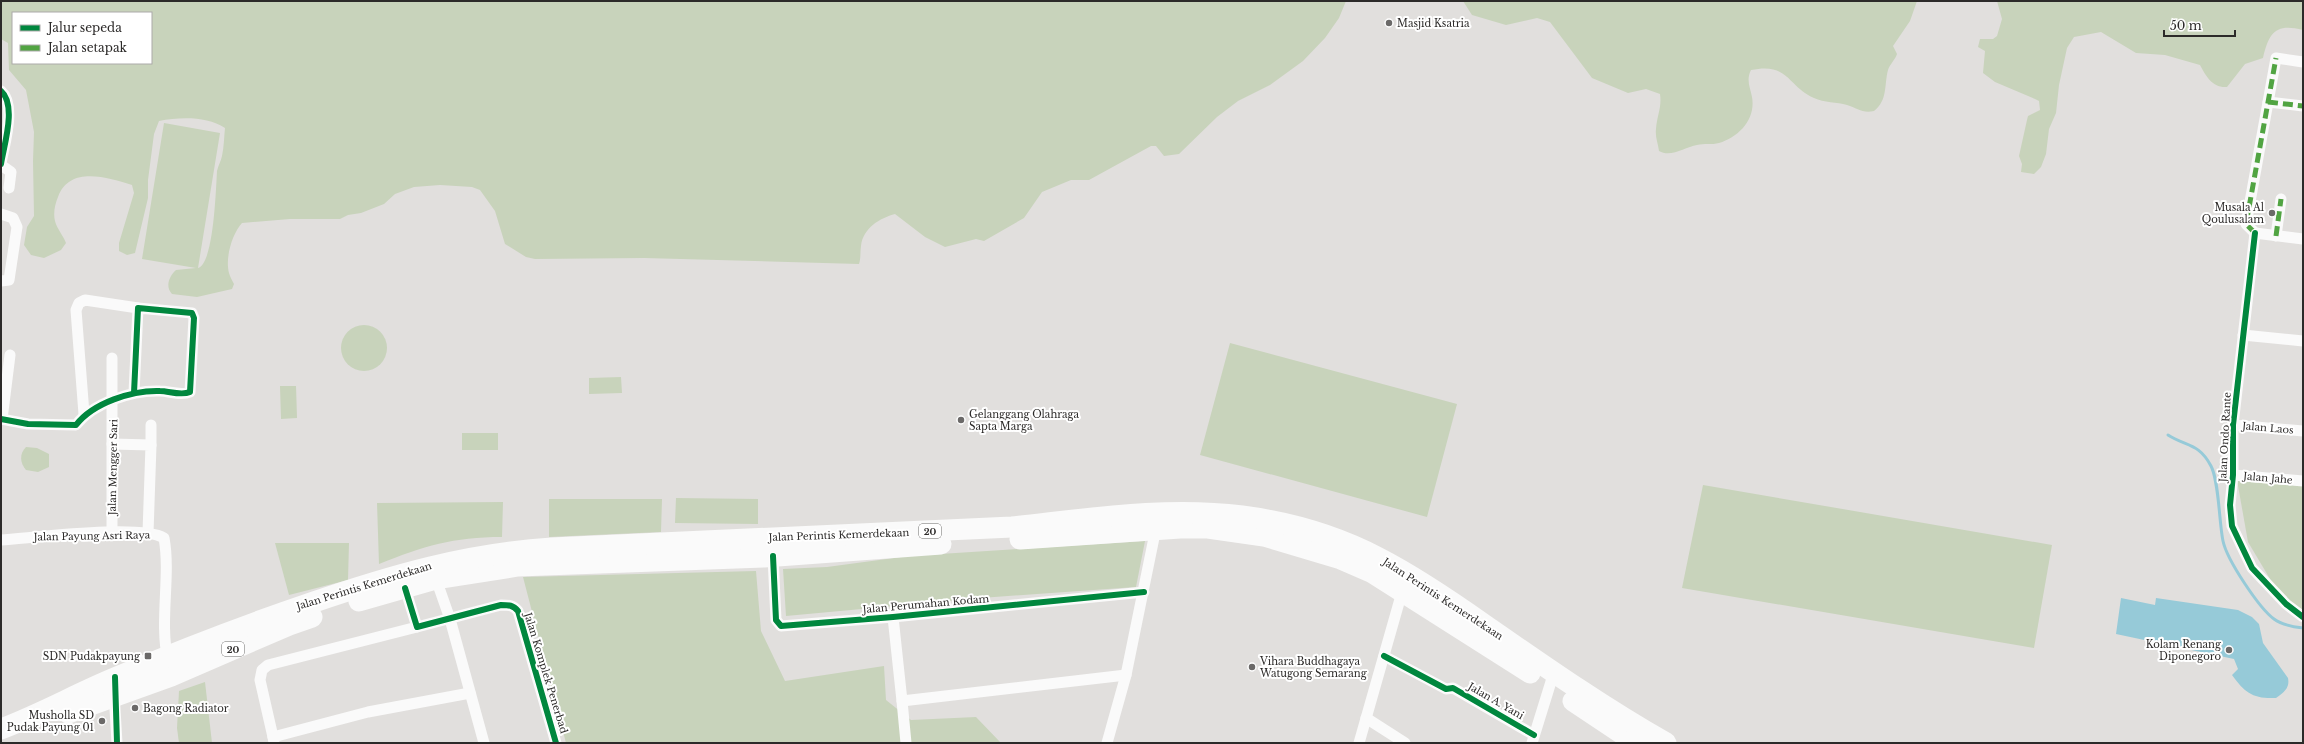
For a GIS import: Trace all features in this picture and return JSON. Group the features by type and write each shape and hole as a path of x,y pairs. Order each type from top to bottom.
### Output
{"highway":[{"name":"Jalan Perintis Kemerdekaan","path":"2,743 62,715 167,656 284,611 402,581 436,579 547,564 773,556 992,534 1179,512 1208,513 1268,520 1337,540 1378,557 1416,579 1551,678 1636,743"},
{"name":"Jalan Perintis Kemerdekaan","path":"1,729 114,686 172,676 289,625 402,581 439,563 517,550 992,534 1050,538 1156,528 1208,528 1264,536 1341,559 1371,572 1402,592 1666,743"}],"street":[{"path":"2303,62 2276,58 2246,224 2255,233 2303,239"},
{"path":"1,91 6,95 10,108 1,165 11,172 9,188"},
{"path":"2268,102 2303,106"},
{"path":"2276,236 2281,199"},
{"path":"1,214 13,218 17,227 9,280 1,281"},
{"name":"Jalan Ondo Rante","path":"2255,233 2233,425 2233,475 2230,505 2232,526 2240,546 2252,568 2286,604 2303,616"},
{"path":"84,414 76,310 79,303 85,300 138,308 134,393"},
{"name":"Jalan Mengger Sari","path":"2,419 28,424 76,425 84,414 134,393 161,391 183,394 190,392 194,318 192,313 138,308"},
{"path":"2243,335 2303,341"},
{"path":"2,419 10,356"},
{"name":"Jalan Mengger Sari","path":"112,358 114,401 112,444 112,533"},
{"path":"148,533 151,424"},
{"name":"Jalan Laos","path":"2233,425 2303,432"},
{"path":"112,444 151,445"},
{"name":"Jalan Jahe","path":"2233,475 2303,481"},
{"path":"1108,743 1126,675 1156,528"},
{"name":"Jalan Payung Asri Raya","path":"1,540 47,535 112,533 148,533 164,538 166,546 167,656 172,676"},
{"name":"Jalan Perumahan Kodam","path":"773,556 776,620 782,626 893,617 1144,592"},
{"path":"436,579 450,619 484,743"},
{"path":"402,581 417,628"},
{"path":"1359,743 1402,592"},
{"name":"Jalan Komplek Penerbad","path":"470,693 368,712 274,740 260,680 262,670 268,664 417,628 501,605 510,605 518,611 556,743"},
{"name":"Jalan Perumahan Kodam","path":"893,617 906,743"},
{"name":"Jalan A. Yani","path":"1384,656 1446,689 1453,688 1533,739"},
{"path":"902,701 1126,675"},
{"path":"1533,739 1551,678"},
{"path":"114,686 116,743"},
{"path":"1366,718 1405,743"}],"green space":[{"path":"1,1 1346,1 1339,18 1325,38 1303,61 1270,85 1238,101 1217,117 1179,154 1164,156 1156,146 1151,146 1089,180 1071,180 1042,192 1024,218 984,241 976,239 945,247 925,237 895,214 878,221 865,234 862,240 859,264 644,258 535,259 526,257 505,244 495,211 480,190 472,187 440,185 414,187 395,194 384,204 361,213 348,215 340,219 290,219 242,223 235,233 230,246 228,267 230,277 234,284 232,289 197,297 172,294 168,285 171,275 176,270 196,268 142,259 164,123 220,133 198,268 203,263 208,253 211,240 215,208 217,171 223,153 225,128 210,121 193,118 159,121 154,134 148,180 148,198 135,253 127,255 119,251 119,243 134,193 132,185 112,179 90,176 80,177 71,181 64,187 58,197 54,218 66,243 61,250 44,258 31,255 24,245 27,227 34,216 34,132 26,90 9,70 8,43 1,39"},
{"path":"1463,1 1917,1 1910,21 1893,46 1897,54 1888,70 1882,102 1874,111 1863,111 1839,103 1818,100 1805,93 1787,76 1773,69 1764,68 1751,70 1749,87 1753,105 1749,120 1739,132 1719,143 1700,144 1673,153 1664,153 1659,151 1656,137 1660,94 1646,89 1628,93 1592,78 1550,22 1537,18 1506,25 1472,15"},
{"path":"1997,1 2303,1 2303,30 2286,28 2275,32 2268,42 2263,58 2245,64 2227,87 2217,86 2213,83 2207,77 2200,65 2165,55 2136,53 2101,32 2074,37 2067,48 2059,85 2056,113 2049,129 2046,154 2041,167 2034,174 2021,172 2022,164 2019,156 2028,116 2040,110 2039,101 1995,82 1983,73 1985,51 1978,47 1980,39 1993,39 1997,36 2002,19"},
{"path":"360,325 368,325 377,329 383,335 387,348 383,361 377,367 368,371 360,371 351,367 345,361 341,352 341,344 345,335 351,329"},
{"path":"1230,343 1457,404 1427,517 1200,455"},
{"path":"621,377 622,393 589,394 589,378"},
{"path":"280,386 296,386 297,418 281,419"},
{"path":"462,433 498,433 498,450 462,450"},
{"path":"26,447 37,448 49,454 49,467 38,472 26,470 22,464 21,456"},
{"path":"2237,480 2303,486 2303,611 2279,594 2248,542"},
{"path":"1703,485 2052,545 2034,648 1682,588"},
{"path":"676,498 758,499 758,524 675,523"},
{"path":"549,499 662,499 661,532 549,537"},
{"path":"503,502 502,537 484,537 439,544 410,552 379,564 377,503"},
{"path":"1145,541 1136,587 981,598 786,616 783,569 827,567 909,556"},
{"path":"275,543 349,543 348,580 289,595"},
{"path":"756,571 761,631 785,681 884,666 886,700 911,720 976,717 1001,743 566,743 523,577"},
{"path":"205,682 212,743 179,743 177,728 179,691"}],"water":[{"name":"Kolam Renang Diponegoro","path":"2121,598 2155,605 2156,598 2238,610 2252,617 2259,624 2263,643 2288,678 2287,687 2284,692 2276,698 2255,696 2250,694 2241,686 2232,675 2238,669 2234,659 2116,634"}],"waterway":[{"path":"2168,435 2197,449 2202,453 2211,466 2216,481 2223,541 2231,560 2244,583 2260,605 2274,619 2284,624 2303,628"}],"marked path":[{"path":"2255,233 2246,224 2276,58"},
{"path":"2268,102 2303,106"},
{"path":"2276,236 2281,199"}],"cycle path":[{"path":"1,91 6,97 9,115 7,136 1,164"},
{"path":"2255,233 2233,425 2233,475 2230,505 2232,526 2252,568 2286,604 2303,617"},
{"path":"1,419 28,424 76,425 92,410 114,399 149,391 164,391 183,394 190,392 194,318 192,313 138,308 134,393"},
{"path":"773,556 776,620 781,626 893,617 1144,592"},
{"path":"405,588 417,627 501,605 511,606 518,611 556,743"},
{"path":"1384,656 1446,689 1453,688 1534,735"},
{"path":"115,677 117,743"}],"place":[{"name":"Masjid Ksatria","path":"1389,23"},
{"name":"Musala Al Qoulusalam","path":"2272,213"},
{"name":"Gelanggang Olahraga Sapta Marga","path":"961,420"},
{"name":"Kolam Renang Diponegoro","path":"2229,650"},
{"name":"SDN Pudakpayung","path":"148,656"},
{"name":"Vihara Buddhagaya Watugong Semarang","path":"1252,667"},
{"name":"Bagong Radiator","path":"135,708"},
{"name":"Musholla SD Pudak Payung 01","path":"102,721"}]}
